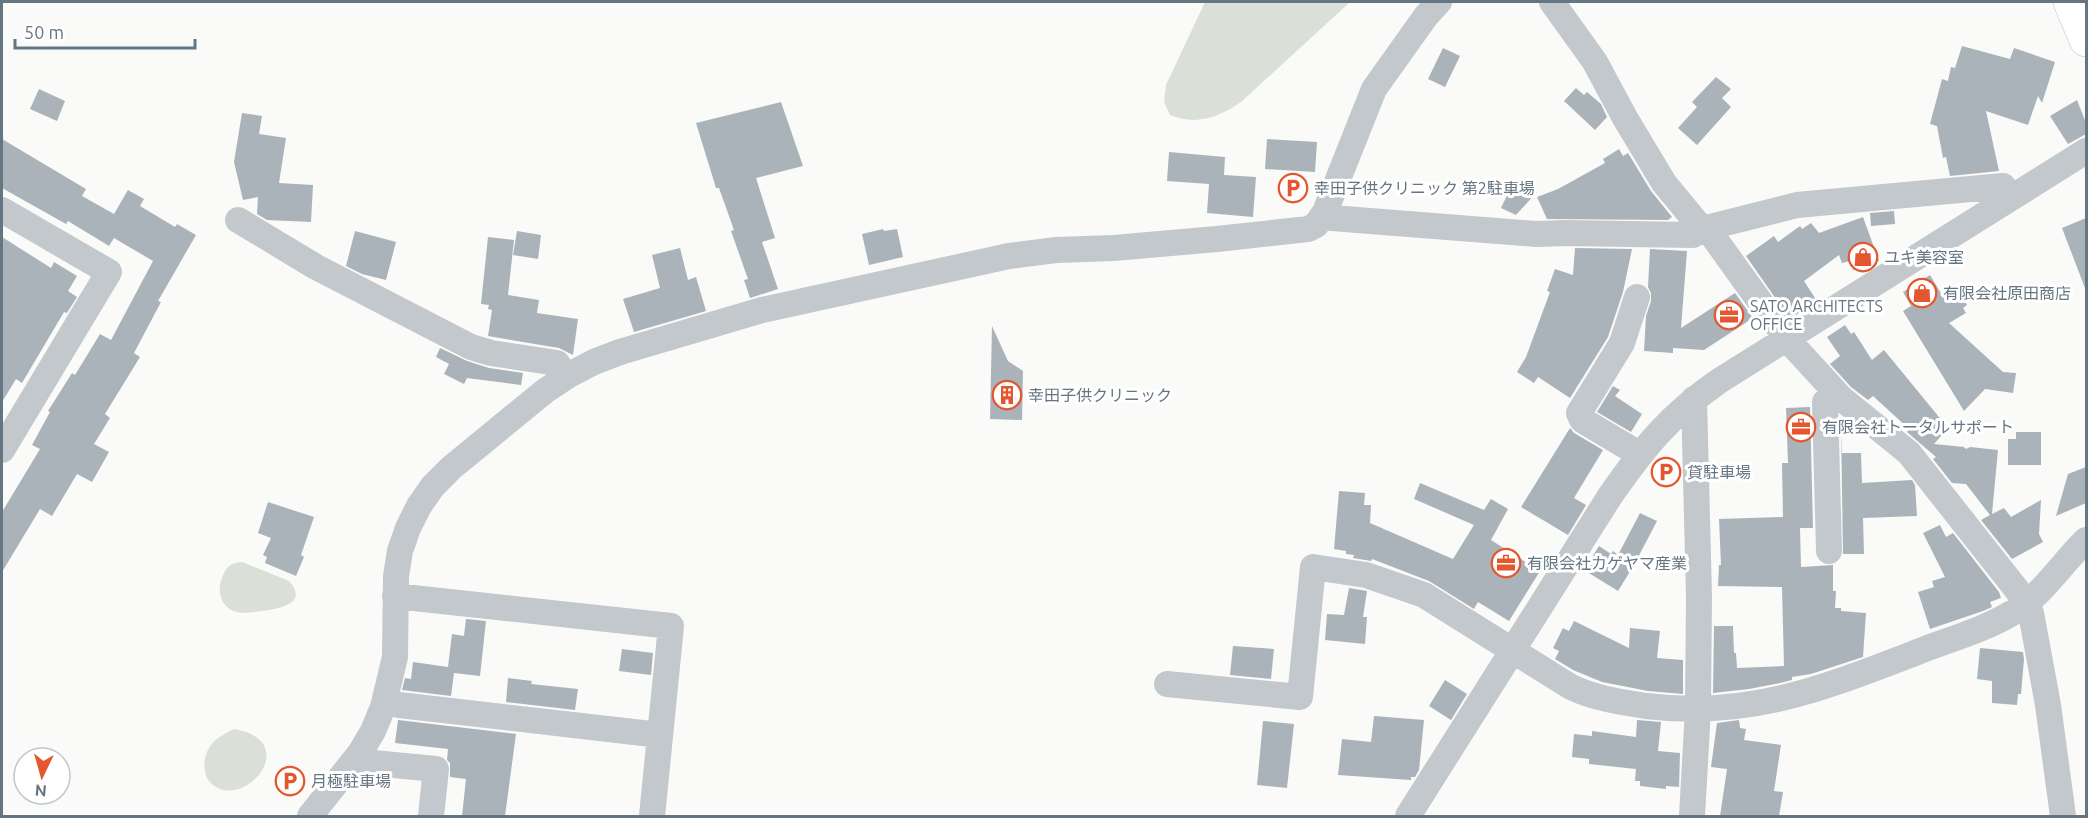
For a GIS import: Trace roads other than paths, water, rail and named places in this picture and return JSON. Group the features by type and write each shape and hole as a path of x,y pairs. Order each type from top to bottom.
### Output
{"main road":[{"path":"2070,2 2086,40"}],"street":[{"path":"310,816 360,753 373,731 385,701 395,657 396,596 400,551 419,506 433,486 459,461 545,391 594,362 620,352 762,310 1009,255 1299,230 1316,225 1324,214 1374,89 1438,2"},
{"path":"1552,2 1595,62 1624,118 1664,183 1704,229 1786,338 1835,392 1909,453 2018,590 2031,613 2048,705 2063,816"},
{"path":"1408,816 1610,496 1639,454 1658,432 1694,399 1786,338 2086,151"},
{"path":"1324,214 1332,218 1536,234 1693,235 1704,229 1776,210 1819,202 2003,186 2010,198"},
{"path":"2,210 110,272 2,450"},
{"path":"238,220 316,267 471,347 491,353 557,363 567,377"},
{"path":"1637,297 1619,350 1579,413 1582,420 1639,454"},
{"path":"1829,551 1825,402 1835,392"},
{"path":"1692,816 1698,709 1699,596 1694,399"},
{"path":"1167,684 1300,697 1313,567 1366,575 1413,591 1434,601 1584,693 1630,704 1662,708 1698,709 1759,704 1822,688 1995,622 2025,604 2043,589 2086,540"},
{"path":"396,596 671,626 652,816"},
{"path":"385,701 399,705 660,735"},
{"path":"360,753 373,763 436,769 431,816"}],"place":[{"name":"幸田子供クリニック 第2駐車場","path":"1293,188"},
{"name":"ユキ美容室","path":"1863,257"},
{"name":"有限会社原田商店","path":"1922,293"},
{"name":"SATO ARCHITECTS OFFICE","path":"1729,315"},
{"name":"幸田子供クリニック","path":"1007,395"},
{"name":"有限会社トータルサポート","path":"1801,427"},
{"name":"貸駐車場","path":"1666,472"},
{"name":"有限会社カゲヤマ産業","path":"1506,563"},
{"name":"月極駐車場","path":"290,781"}]}
